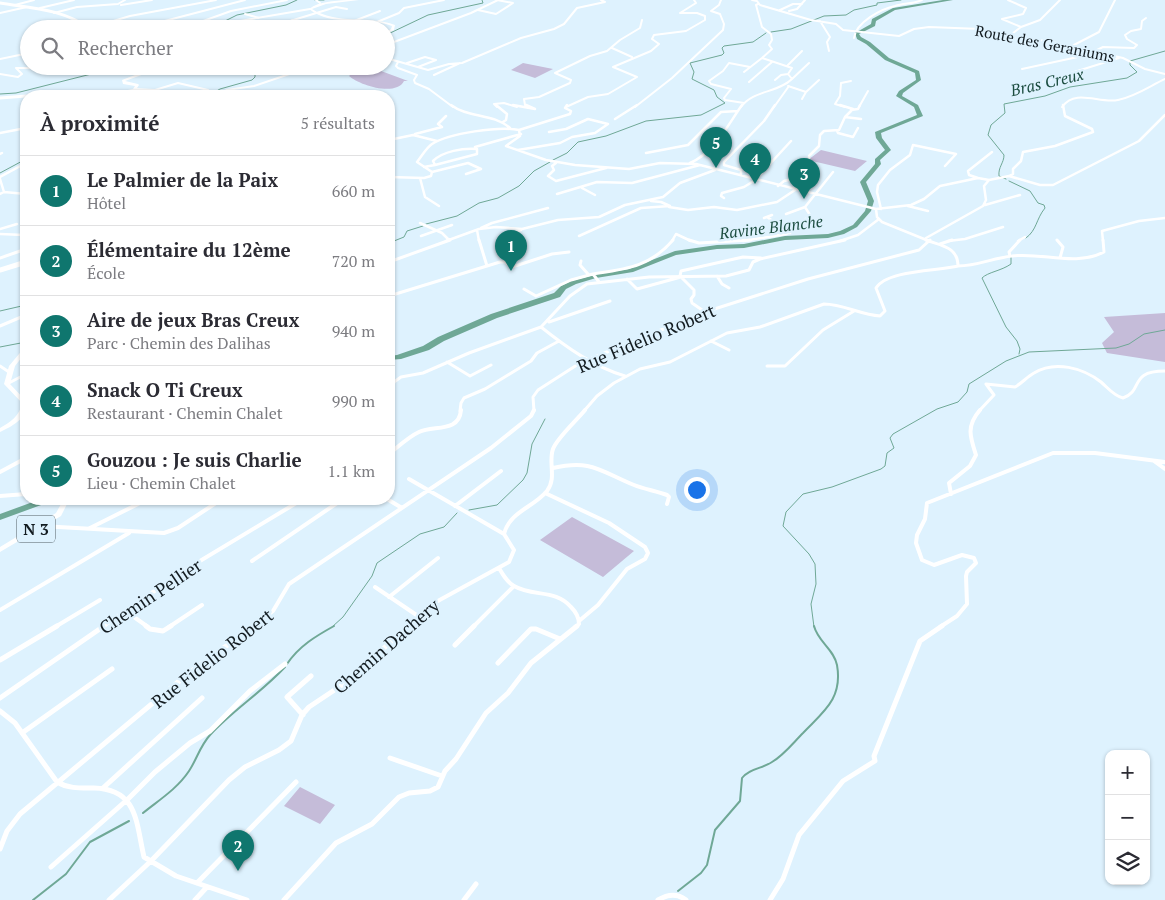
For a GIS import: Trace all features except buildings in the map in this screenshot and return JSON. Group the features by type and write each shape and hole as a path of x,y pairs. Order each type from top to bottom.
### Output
{"main road":[{"path":"346,20 337,19 310,9 318,1 358,0"},
{"path":"0,3 40,8 75,20"},
{"path":"133,90 136,89 137,85 123,82 138,75"},
{"path":"0,98 20,96"},
{"path":"0,270 20,264"},
{"path":"20,357 9,372 7,384 20,397"},
{"path":"0,430 20,416"},
{"name":"N 3","path":"1,496 20,494"},
{"name":"N 3","path":"0,550 59,514 61,505"}],"street":[{"path":"13,5 34,0"},
{"path":"40,8 74,0"},
{"path":"116,4 125,0"},
{"path":"54,13 77,7 152,0"},
{"path":"118,20 216,0"},
{"path":"163,20 245,0"},
{"path":"206,20 231,11 287,0"},
{"path":"382,20 399,13 404,8 444,0"},
{"path":"395,42 478,10 498,0 513,3 497,14 478,10"},
{"path":"434,75 521,38 554,29 564,24 577,8 605,2 601,0"},
{"path":"432,172 417,162 428,147 437,141 510,128 519,130 570,114 571,111 565,108 567,105 588,97 608,94 637,77 613,67 632,57 651,51 659,44 652,39 653,35 686,31 705,20 705,16 701,14 680,13 696,3 694,0"},
{"path":"615,119 630,112 672,79 722,30 724,24 720,14 711,11 719,5 721,0"},
{"name":"Route des Geraniums","path":"752,0 758,1 758,4 811,20 839,25 842,30 860,30 900,36 915,29 972,28 1008,36 1046,40 1126,59 1145,69 1165,74"},
{"path":"786,12 797,9 805,0"},
{"path":"854,38 856,30 863,26 868,18 890,7 908,5 922,0"},
{"path":"1008,0 1025,7 1025,13 1002,20 1021,27"},
{"path":"1008,36 1021,27 1046,17 1054,4 1060,0"},
{"path":"1070,47 1099,32 1115,0"},
{"path":"744,72 772,49 769,45 772,40 771,34 762,27 756,5 758,4"},
{"path":"780,10 791,4 802,4"},
{"path":"292,20 338,6 347,9"},
{"path":"421,6 431,8"},
{"path":"0,14 27,7"},
{"path":"249,20 310,9"},
{"path":"357,20 380,11"},
{"path":"245,14 260,18"},
{"path":"1022,69 1087,55 1105,47 1134,48 1137,45 1127,39 1125,35 1131,31 1141,29 1142,21 1146,18"},
{"path":"504,122 507,114 495,105 496,103 505,103 522,109 535,110 525,105 524,99 539,96 572,81 555,73 590,56 603,53 612,48 641,27 642,20"},
{"path":"820,22 830,37 827,42 829,51"},
{"path":"612,48 632,57"},
{"path":"787,66 802,51"},
{"path":"0,59 20,55"},
{"path":"406,63 425,57 436,60 418,67"},
{"path":"762,58 793,68 788,74 781,75 775,80"},
{"path":"1039,84 1045,80 1112,62 1119,58"},
{"path":"395,61 432,70 460,63"},
{"path":"398,62 396,66 398,68 417,75 414,80 415,83 429,89 456,109 491,117 504,122 510,128"},
{"path":"749,82 772,62"},
{"path":"744,103 725,100 724,98 731,89 710,84 709,81 723,71 728,63 750,67"},
{"path":"741,175 741,170 724,165 724,162 764,120 792,79 809,63"},
{"path":"0,74 19,77 21,75"},
{"path":"788,74 792,79"},
{"path":"230,90 254,86 286,75"},
{"path":"1008,177 1013,174 1013,169 1021,161 1023,152 1055,146 1093,132 1088,127 1065,116 1062,106 1067,101 1080,97 1118,101 1165,79"},
{"path":"802,99 806,92 819,80"},
{"path":"851,81 841,83 840,96 835,104 853,108 851,110"},
{"path":"136,89 152,90 176,83 208,90"},
{"path":"690,163 697,160 724,135 738,110 750,97 787,86 806,92"},
{"path":"837,131 845,117 851,110 856,110 868,92"},
{"path":"646,153 686,146 721,112 738,110"},
{"path":"992,152 968,171 969,175 989,180 1008,177 1040,185 1053,185 1139,141 1165,115"},
{"path":"395,139 442,126 438,124 446,116"},
{"path":"845,117 861,120"},
{"path":"518,150 529,146 542,147 560,144 570,138 597,133 608,125 588,119 566,129 549,132"},
{"path":"778,186 784,181 794,178 809,165 809,154 819,146 820,136 824,131 837,131 838,133 853,137 858,128"},
{"path":"1,132 20,129"},
{"path":"519,130 521,134"},
{"path":"521,134 506,146 546,160 630,169 653,163 690,163 875,209 908,206 924,200 940,186 978,178"},
{"path":"435,165 433,161 436,156 473,148 521,134"},
{"path":"413,135 437,141"},
{"path":"724,198 721,196 722,193 744,187 756,179 791,141"},
{"path":"881,209 881,201 877,189 879,184 896,164 910,155 913,146 956,154 945,166"},
{"path":"424,167 476,155 478,153 477,149 473,148"},
{"path":"556,162 553,165 554,170 548,176 556,181 608,168"},
{"path":"395,176 420,178 431,176 432,172 468,163 481,169 466,174"},
{"path":"557,194 602,181 635,182 700,165"},
{"path":"4,192 0,180 20,167"},
{"path":"504,236 522,229 558,220 599,218 619,207 663,196 680,183 717,170"},
{"path":"786,214 805,208 832,172"},
{"path":"420,178 425,197 440,206"},
{"path":"983,206 986,200 984,186 989,180"},
{"path":"582,188 595,195"},
{"path":"580,236 641,208 669,207 688,210 714,207 737,210 777,202 795,190"},
{"path":"0,194 4,192 20,193"},
{"path":"928,239 983,206 997,200 1012,199 1020,195"},
{"path":"644,201 661,202 670,205 669,207"},
{"path":"908,206 928,211"},
{"path":"395,260 478,230 492,223 548,208"},
{"path":"524,289 536,296 588,274 631,268 664,249 676,234 681,234 692,242 699,243 744,241 790,233 810,215 805,208"},
{"path":"875,209 879,219 940,244 956,253 958,266"},
{"path":"772,215 766,217 790,233"},
{"path":"409,479 504,534 505,528 513,518 545,493 551,484 554,447 597,396 625,376 640,369 670,362 727,332 760,327 824,304 838,305 874,316 882,316 885,311 876,288 879,283 906,272 975,266 1010,256 1082,258 1101,254 1104,249 1102,231 1139,221 1165,218"},
{"path":"395,381 408,374 423,373 447,362 542,327 570,296 587,284 627,279 730,276 746,272 750,269 753,262 763,258 808,250 857,236 873,221 879,219"},
{"path":"0,229 17,224"},
{"path":"423,224 442,233 449,240"},
{"path":"421,236 452,225"},
{"path":"940,244 954,239 965,239 1003,227"},
{"path":"478,230 496,228 522,229"},
{"path":"478,230 481,251 487,266"},
{"path":"0,234 20,235"},
{"path":"1010,256 1009,252 1014,244 1025,237"},
{"name":"Rue Fidelio Robert","path":"0,849 3,838 16,818 190,672 268,616 277,607 283,590 289,584 490,448 534,414 535,409 532,400 538,390 580,363 705,312 808,280 919,250 928,239"},
{"path":"1057,240 1063,247 1060,258"},
{"path":"0,258 20,251"},
{"path":"395,294 419,284 465,274 503,262 512,267 552,254 569,252"},
{"path":"681,276 683,270 743,257 763,258"},
{"path":"581,261 580,264 588,274"},
{"path":"593,274 599,282"},
{"path":"681,276 694,290 694,295 691,299 693,305 705,312"},
{"path":"627,279 637,289 681,276"},
{"path":"717,276 722,284 729,288"},
{"path":"547,323 610,301"},
{"path":"767,366 785,366 819,334 854,311"},
{"path":"0,326 20,318"},
{"path":"542,327 559,341 608,371 625,376"},
{"path":"395,450 419,432 448,426 457,422 460,418 461,403 464,398 485,389 531,361 536,353 559,341"},
{"path":"711,341 729,350"},
{"path":"447,362 470,376 491,365"},
{"path":"0,366 9,372"},
{"path":"951,494 949,483 970,466 976,455 969,435 969,428 978,412 994,396 994,393 986,384 1015,387 1036,371 1061,367 1088,374 1117,396 1124,398 1129,395 1135,383 1145,373 1165,371"},
{"path":"7,384 20,377"},
{"path":"770,900 783,879 799,835 843,781 875,761 874,756 920,642 958,616 967,604 966,576 967,572 976,563 975,559 969,555 961,555 952,557 939,564 928,564 919,556 916,539 924,520 925,505 1053,453 1074,451 1165,462"},
{"path":"1153,460 1165,469"},
{"path":"0,472 20,461"},
{"path":"553,468 580,463 599,468 638,486 667,495 669,497 667,504"},
{"path":"455,506 501,471"},
{"path":"284,900 336,843 372,824 398,797 409,793 434,790 440,784 442,776 486,713 508,693 531,663 577,626 598,605 627,569 645,559 648,553 644,547 609,523 545,493"},
{"path":"395,504 402,508"},
{"path":"88,529 136,505"},
{"path":"41,526 159,533 174,530 213,505"},
{"name":"Chemin Pellier","path":"0,698 127,612 185,570 292,505"},
{"path":"252,561 334,505"},
{"path":"0,610 130,532"},
{"name":"Chemin Dachery","path":"109,900 151,861 229,780 245,767 279,750 291,741 303,715 309,707 348,681 418,616 450,592 509,562 514,554 512,544 504,534"},
{"path":"389,597 438,558"},
{"path":"499,568 505,579 514,586 533,593 550,593 563,598 568,602 579,622"},
{"path":"455,645 514,586"},
{"path":"375,587 418,616"},
{"path":"0,660 100,600"},
{"path":"127,612 150,630 163,631 202,605"},
{"path":"498,663 531,629 536,629 560,639"},
{"path":"51,867 128,799 155,772 190,743 210,731 250,691 285,664"},
{"path":"22,733 112,669"},
{"path":"303,715 287,697 311,676"},
{"path":"103,788 202,698"},
{"path":"0,711 14,723 57,782 63,787 103,788 124,795 128,799 132,806 144,857 176,876 247,900"},
{"path":"390,758 442,776"},
{"path":"197,883 296,782"},
{"path":"464,900 476,884"},
{"path":"195,900 207,887"},
{"path":"658,900 671,895 677,895 686,900"}],"shaded area":[{"path":"523,63 553,69 535,78 511,70"},
{"path":"392,75 408,81 404,81 400,86 386,89 369,86 349,76"},
{"path":"821,150 867,161 855,171 808,160"},
{"path":"1165,313 1165,362 1107,353 1102,343 1114,332 1104,317"},
{"path":"572,517 634,551 603,577 540,540"},
{"path":"300,787 335,805 320,824 284,806"}],"waterway":[{"path":"227,20 237,15 286,5 297,0"},
{"path":"315,0 324,0"},
{"path":"395,31 428,15 483,3 482,0"},
{"path":"771,32 791,29 824,16 846,15 854,10 877,5 877,3 901,0"},
{"name":"Ravine Blanche","path":"598,276 631,271 675,253 717,247 744,246 785,238 828,236 842,233 855,226 868,211 871,201 863,182 878,164 877,160 888,150 879,138 878,132 920,116 916,106 899,96 901,92 919,80 917,72 887,59 859,38 857,33 873,25 874,20 894,9 951,0"},
{"path":"553,160 567,153 578,142 606,136 646,121 701,115 725,103 717,97 714,90 692,79 694,72 690,63 722,55 724,53 722,48 724,46 753,42 766,33"},
{"name":"Bras Creux","path":"1006,179 999,176 1004,155 988,135 991,125 1005,113 1004,104 1045,96 1070,87 1127,78 1137,72 1130,65 1130,61 1165,51"},
{"path":"28,90 87,75"},
{"path":"218,90 252,80 255,75"},
{"path":"0,94 20,92"},
{"path":"0,173 20,162"},
{"path":"426,224 457,216 479,203 498,198 519,186 534,171 550,162"},
{"name":"Bras Creux","path":"1009,181 1030,191 1038,203 1044,205 1045,208 1030,235 1026,238"},
{"path":"395,241 404,237 407,231 423,226"},
{"name":"Bras Creux","path":"1011,257 1011,264 982,278 1006,327 1017,341 1020,349 1019,354"},
{"name":"Ravine Blanche","path":"395,357 426,348 441,339 494,316 557,295 564,287 573,282 593,277"},
{"path":"0,311 20,306"},
{"path":"814,627 811,604 816,584 815,564 809,554 783,526 786,512 803,494 832,487 881,469 885,466 887,453 894,448 890,438 893,434 937,409 958,402 967,392 969,384 1006,361 1029,352 1116,348 1129,344 1144,334 1165,330"},
{"path":"0,347 20,343"},
{"path":"469,510 497,505 523,480 527,473 532,444 545,419"},
{"name":"Ravine Blanche","path":"0,517 33,505"},
{"path":"332,627 343,617 372,576 377,563 420,534 444,527 457,513"},
{"path":"287,664 302,647 334,626"},
{"path":"678,891 701,873 707,865 715,830 740,801 742,778 749,772 781,756 830,704 837,687 837,665 833,654 819,637 814,626"},
{"path":"143,813 179,783 192,766 210,735 285,667"},
{"path":"33,900 66,874 90,842 129,821"}],"place":[{"name":"Gouzou : Je suis Charlie","path":"716,168"},
{"name":"Snack O Ti Creux","path":"755,184"},
{"name":"Aire de jeux Bras Creux","path":"804,199"},
{"name":"Le Palmier de la Paix","path":"511,271"},
{"name":"Élémentaire du 12ème","path":"238,871"}]}
